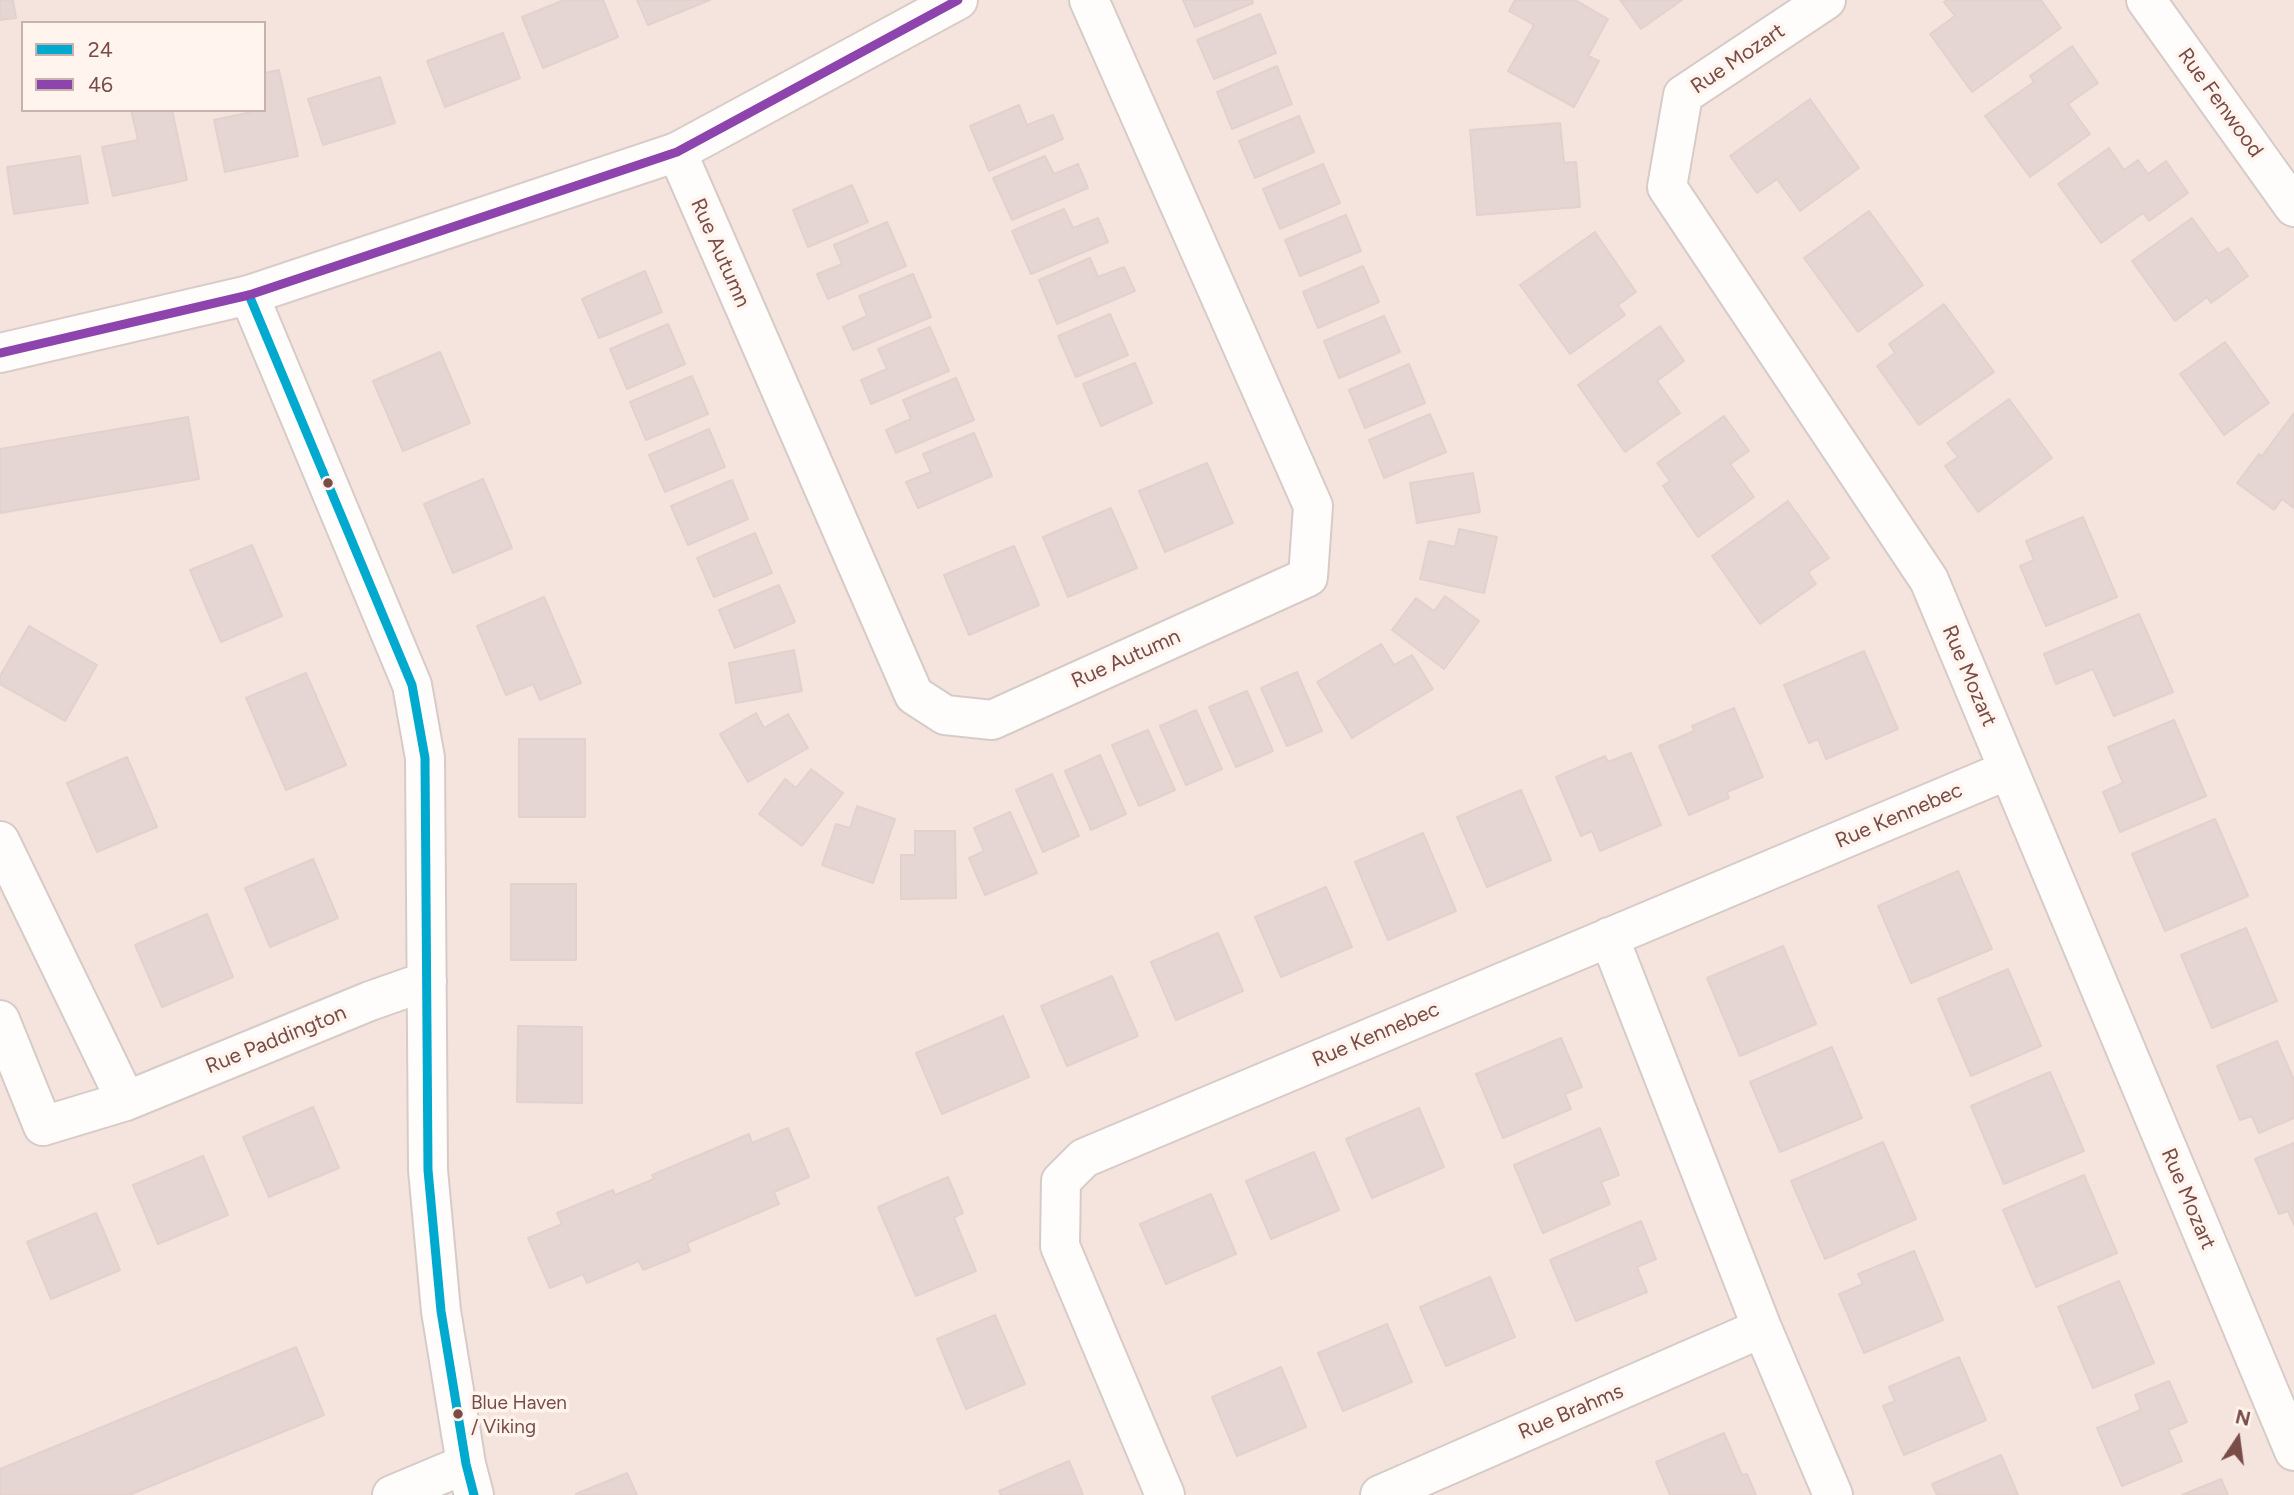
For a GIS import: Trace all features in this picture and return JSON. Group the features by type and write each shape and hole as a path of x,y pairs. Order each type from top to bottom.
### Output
{"street":[{"path":"0,353 249,295 677,152 958,0"},
{"name":"Rue Autumn","path":"677,152 914,695 945,715 992,720 1308,577 1313,506 1089,0"},
{"name":"Rue Mozart","path":"1826,0 1684,95 1667,187 1929,580 2294,1451"},
{"name":"Rue Fenwood","path":"2146,0 2294,206"},
{"path":"249,295 412,685 425,758 428,1170 441,1311 470,1480 391,1495"},
{"name":"Rue Kennebec","path":"1166,1495 1060,1246 1061,1181 1084,1158 2008,770"},
{"path":"0,841 126,1101"},
{"path":"1609,937 1762,1328 1833,1495"},
{"name":"Rue Paddington","path":"0,1020 43,1126 126,1101 370,1001 427,981"},
{"name":"Rue Brahms","path":"1380,1495 1762,1328"}],"shaded area":[{"path":"0,0 2294,0 2294,1495 0,1495"}],"building":[{"path":"0,0 13,0 16,18 0,20"},
{"path":"564,0 603,0 618,37 543,68 522,17"},
{"path":"637,0 710,0 648,25"},
{"path":"1183,0 1252,0 1253,3 1195,27"},
{"path":"1515,0 1575,0 1608,19 1588,56 1599,61 1574,107 1508,71 1534,25 1509,11"},
{"path":"1620,0 1682,0 1641,29"},
{"path":"2041,0 2061,28 1972,92 1930,34 1955,16 1944,2"},
{"path":"1260,14 1276,53 1214,79 1197,40"},
{"path":"503,33 520,78 445,107 427,61"},
{"path":"2072,46 2098,83 2068,104 2090,134 2030,177 1985,116 2034,82 2030,76"},
{"path":"1277,66 1292,104 1232,129 1217,92"},
{"path":"279,70 298,156 225,172 214,120 251,112 266,112 266,73"},
{"path":"380,77 395,123 323,145 308,99"},
{"path":"1810,99 1859,168 1800,211 1777,179 1757,193 1730,156"},
{"path":"1019,105 1027,125 1053,115 1063,139 989,171 970,126"},
{"path":"131,112 172,112 187,180 113,196 102,147 138,140"},
{"path":"1299,116 1314,152 1255,178 1239,141"},
{"path":"1560,123 1564,163 1576,162 1580,207 1477,215 1470,130"},
{"path":"2109,148 2124,170 2138,160 2148,174 2166,161 2188,193 2149,221 2143,213 2101,243 2058,184"},
{"path":"80,156 88,203 14,214 7,167"},
{"path":"1045,156 1054,174 1078,164 1088,188 1012,220 993,178"},
{"path":"1323,164 1340,203 1280,229 1263,189"},
{"path":"852,185 868,222 808,247 793,210"},
{"path":"1064,209 1073,228 1098,218 1108,242 1031,274 1012,231"},
{"path":"1869,211 1923,285 1858,332 1804,258"},
{"path":"1346,215 1361,251 1300,276 1285,240"},
{"path":"2192,218 2218,254 2228,248 2248,276 2211,303 2207,297 2175,321 2132,261"},
{"path":"887,222 906,266 828,299 817,274 842,264 834,245"},
{"path":"1595,232 1636,292 1618,305 1625,315 1570,354 1520,285"},
{"path":"1090,258 1098,277 1124,267 1135,291 1057,324 1039,280"},
{"path":"1363,266 1379,302 1318,328 1303,292"},
{"path":"645,271 662,312 599,338 582,299"},
{"path":"913,274 931,317 853,350 843,327 867,316 859,296"},
{"path":"1944,304 1994,372 1919,425 1877,366 1895,353 1889,344"},
{"path":"1110,314 1128,355 1076,377 1058,336"},
{"path":"1384,316 1400,352 1339,378 1324,341"},
{"path":"668,324 685,364 627,389 610,349"},
{"path":"1660,326 1684,361 1657,381 1680,413 1625,452 1578,385"},
{"path":"930,327 949,371 871,404 861,380 887,369 878,349"},
{"path":"2225,342 2269,403 2224,435 2180,374"},
{"path":"440,352 470,423 403,451 373,381"},
{"path":"1135,363 1152,403 1101,426 1083,384"},
{"path":"1409,364 1425,403 1365,428 1349,390"},
{"path":"692,376 708,414 646,440 630,402"},
{"path":"956,378 974,420 896,453 886,430 911,419 903,400"},
{"path":"2009,399 2052,458 1978,512 1945,466 1958,457 1947,443"},
{"path":"2294,413 2294,508 2282,499 2274,510 2237,483 2259,454 2262,456"},
{"path":"1430,414 1446,452 1384,478 1369,440"},
{"path":"1724,416 1749,451 1730,464 1754,497 1698,537 1663,486 1670,481 1657,463"},
{"path":"188,417 199,479 0,513 0,449"},
{"path":"709,429 725,467 665,492 649,455"},
{"path":"974,433 992,476 918,508 906,482 931,472 923,454"},
{"path":"1207,463 1233,523 1165,552 1139,491"},
{"path":"1473,473 1480,512 1417,523 1410,483"},
{"path":"483,479 512,548 453,573 424,504"},
{"path":"732,480 748,519 688,545 671,506"},
{"path":"1788,501 1829,558 1808,572 1816,584 1760,624 1712,556"},
{"path":"1111,508 1137,568 1068,597 1043,537"},
{"path":"2083,517 2117,597 2046,626 2020,566 2034,560 2026,541"},
{"path":"1459,529 1497,537 1484,593 1420,579 1429,541 1455,547"},
{"path":"755,533 772,573 714,597 697,558"},
{"path":"252,545 282,616 221,642 190,570"},
{"path":"1014,546 1039,605 969,635 944,575"},
{"path":"779,585 795,622 735,648 719,610"},
{"path":"1445,596 1479,621 1444,669 1392,630 1416,598 1434,611"},
{"path":"544,597 581,683 540,700 533,684 506,695 477,626"},
{"path":"2139,614 2173,692 2114,716 2093,669 2056,684 2044,654"},
{"path":"29,626 97,665 65,721 0,684 0,676"},
{"path":"1381,644 1394,665 1412,655 1433,689 1352,738 1317,682"},
{"path":"794,650 802,691 736,703 729,663"},
{"path":"1864,651 1898,729 1826,759 1818,739 1809,743 1784,685"},
{"path":"1297,672 1322,731 1287,746 1261,688"},
{"path":"306,673 346,765 286,790 246,698"},
{"path":"1247,691 1273,751 1236,767 1209,707"},
{"path":"1734,708 1763,777 1727,792 1729,798 1689,815 1659,746 1694,731 1692,726"},
{"path":"1196,710 1222,769 1186,785 1160,726"},
{"path":"756,713 764,728 788,714 808,748 748,782 720,734"},
{"path":"2174,720 2206,796 2120,832 2103,792 2123,783 2108,747"},
{"path":"1148,730 1175,790 1139,806 1112,745"},
{"path":"519,739 585,739 585,817 519,817"},
{"path":"1631,753 1661,825 1600,851 1592,831 1581,836 1556,777 1605,756 1608,762"},
{"path":"1100,755 1126,814 1091,830 1065,771"},
{"path":"127,757 157,827 97,852 67,783"},
{"path":"811,769 843,793 802,846 759,814 785,779 796,788"},
{"path":"1052,774 1079,836 1043,852 1016,790"},
{"path":"1521,790 1551,860 1487,887 1457,817"},
{"path":"857,806 895,819 873,883 822,865 836,824 850,828"},
{"path":"1010,812 1037,873 985,895 969,858 984,851 974,828"},
{"path":"2215,819 2248,896 2165,931 2132,854"},
{"path":"915,831 955,831 956,898 901,899 901,855 915,855"},
{"path":"1423,833 1456,911 1388,940 1355,862"},
{"path":"313,859 338,918 270,947 245,888"},
{"path":"1958,871 1992,949 1911,983 1878,906"},
{"path":"511,884 576,884 576,960 511,960"},
{"path":"1326,887 1352,947 1281,977 1255,917"},
{"path":"207,914 233,977 162,1007 135,945"},
{"path":"2246,928 2277,1001 2212,1028 2181,955"},
{"path":"1218,933 1243,991 1176,1020 1151,962"},
{"path":"1783,946 1816,1024 1740,1056 1707,978"},
{"path":"2008,969 2041,1046 1971,1076 1938,999"},
{"path":"1112,976 1138,1036 1067,1066 1041,1006"},
{"path":"1003,1016 1029,1077 942,1114 916,1053"},
{"path":"518,1026 582,1027 582,1103 517,1102"},
{"path":"1561,1038 1582,1087 1565,1094 1571,1109 1503,1138 1476,1074"},
{"path":"2277,1041 2294,1080 2294,1118 2259,1133 2252,1116 2240,1120 2217,1066"},
{"path":"1832,1047 1862,1118 1780,1152 1750,1082"},
{"path":"2050,1072 2084,1151 2004,1184 1971,1106"},
{"path":"313,1107 339,1168 269,1197 243,1137"},
{"path":"1419,1108 1444,1167 1372,1198 1346,1139"},
{"path":"788,1128 809,1177 774,1192 779,1204 687,1243 690,1251 643,1270 639,1261 587,1283 583,1274 550,1288 528,1238 562,1224 557,1213 613,1190 615,1195 654,1179 652,1175 749,1134 752,1143"},
{"path":"1600,1128 1619,1175 1601,1182 1610,1204 1543,1233 1514,1165"},
{"path":"1883,1142 1916,1219 1825,1259 1791,1181"},
{"path":"2294,1143 2294,1225 2288,1211 2279,1214 2255,1159"},
{"path":"1314,1152 1339,1210 1271,1239 1246,1181"},
{"path":"203,1156 228,1215 158,1244 133,1185"},
{"path":"2084,1175 2117,1253 2036,1287 2003,1210"},
{"path":"948,1177 963,1213 954,1218 976,1271 916,1296 878,1207"},
{"path":"1211,1194 1236,1254 1166,1284 1140,1224"},
{"path":"96,1213 120,1270 51,1299 27,1242"},
{"path":"1641,1221 1656,1259 1637,1267 1647,1292 1576,1321 1550,1260"},
{"path":"1914,1251 1943,1320 1864,1353 1839,1294 1863,1284 1858,1274"},
{"path":"1490,1277 1515,1337 1446,1366 1420,1307"},
{"path":"2119,1281 2154,1363 2093,1388 2058,1307"},
{"path":"995,1315 1025,1384 966,1409 937,1339"},
{"path":"1387,1324 1412,1382 1343,1411 1318,1353"},
{"path":"296,1347 324,1415 129,1495 0,1495 0,1469"},
{"path":"1959,1357 1986,1420 1904,1455 1883,1406 1895,1401 1889,1387"},
{"path":"1281,1367 1306,1427 1237,1456 1212,1397"},
{"path":"2169,1381 2187,1422 2168,1430 2182,1461 2122,1486 2097,1428 2141,1410 2135,1395"},
{"path":"1724,1433 1742,1475 1747,1474 1756,1495 1670,1495 1656,1462"},
{"path":"2001,1455 2018,1495 1937,1495 1932,1484"},
{"path":"1069,1461 1083,1495 1001,1495 999,1491"},
{"path":"627,1473 637,1495 576,1494"},
{"path":"2221,1479 2228,1495 2182,1495"}],"transit line":[{"name":"46","path":"0,353 249,295 677,152 958,0"},
{"name":"24","path":"249,295 412,685 425,758 428,1170 441,1311 466,1464 474,1495"}],"place":[{"name":"Blue Haven / Viking","path":"458,1414"}]}
